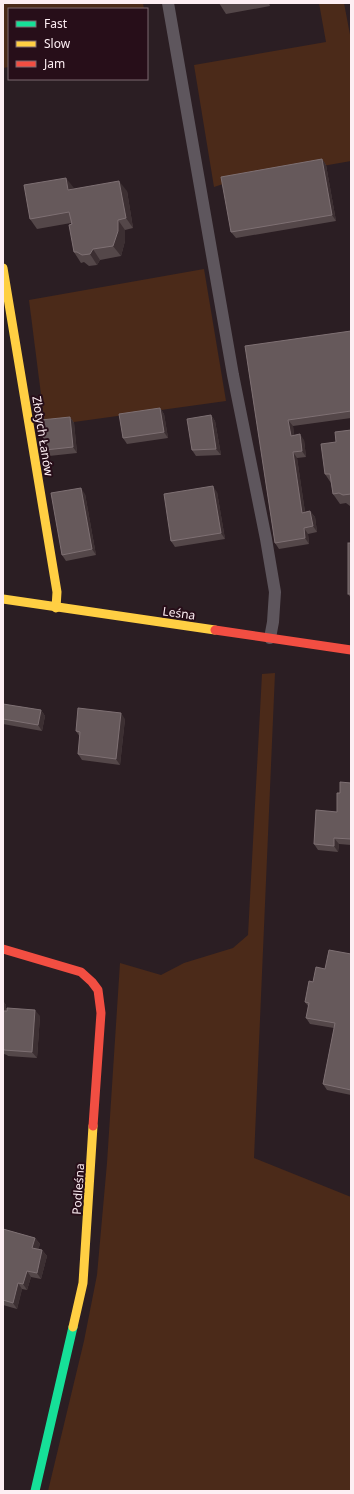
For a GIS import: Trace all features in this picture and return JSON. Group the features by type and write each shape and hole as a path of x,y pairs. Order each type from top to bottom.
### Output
{"street":[{"name":"Złotych Łanów","path":"3,268 57,592 56,608"},
{"name":"Leśna","path":"3,599 56,608 351,650"},
{"name":"Podleśna","path":"3,949 81,972 92,980 100,991 101,1013 83,1283 35,1491"}],"lane":[{"path":"168,3 233,375 266,539 275,592 273,622 270,638"}],"shaded area":[{"path":"3,3 143,3 144,8 8,8 8,67 3,68"},
{"path":"319,3 344,3 351,40 351,161 226,183 214,187 194,65 326,42"},
{"path":"204,269 226,401 45,426 29,300"},
{"path":"275,673 254,1158 351,1197 351,1491 48,1491 84,1341 97,1275 107,1163 120,963 161,975 184,963 233,948 248,935 262,674"}],"building":[{"path":"322,159 332,215 231,232 221,177"},
{"path":"66,178 68,190 119,181 126,218 118,220 118,231 113,246 93,249 90,254 82,255 74,252 69,225 72,224 69,212 30,219 24,185"},
{"path":"351,331 351,411 288,420 291,436 300,434 302,451 293,452 302,513 310,511 313,526 304,528 305,538 275,543 245,346"},
{"path":"160,408 164,432 123,438 119,414"},
{"path":"211,415 216,449 192,450 187,419"},
{"path":"70,417 73,447 45,450 41,420"},
{"path":"351,430 351,494 333,494 330,474 325,474 321,444 336,442 335,432"},
{"path":"213,486 221,533 171,541 164,494"},
{"path":"81,488 92,549 62,555 51,493"},
{"path":"348,543 351,543 351,594 348,594"},
{"path":"3,704 41,710 38,725 3,719"},
{"path":"78,708 121,713 116,759 78,754 80,732 76,731"},
{"path":"340,782 351,783 351,839 334,838 334,846 314,844 316,810 337,812 337,793 340,793"},
{"path":"329,950 351,954 351,1090 323,1084 335,1023 306,1018 309,1003 305,1002 309,981 313,982 316,967 325,969"},
{"path":"7,1008 35,1010 32,1052 3,1049 3,1011 7,1011"},
{"path":"3,1229 35,1238 32,1248 42,1250 37,1273 27,1271 23,1284 18,1283 13,1303 3,1300"}],"traffic: fast":[{"path":"35,1491 73,1327"}],"traffic: slow":[{"path":"3,268 57,592 56,608"},
{"path":"3,599 215,630"},
{"path":"73,1327 83,1283 93,1126"}],"traffic: jam":[{"path":"215,630 351,650"},
{"path":"3,949 81,972 98,990 101,1013 93,1126"}]}
